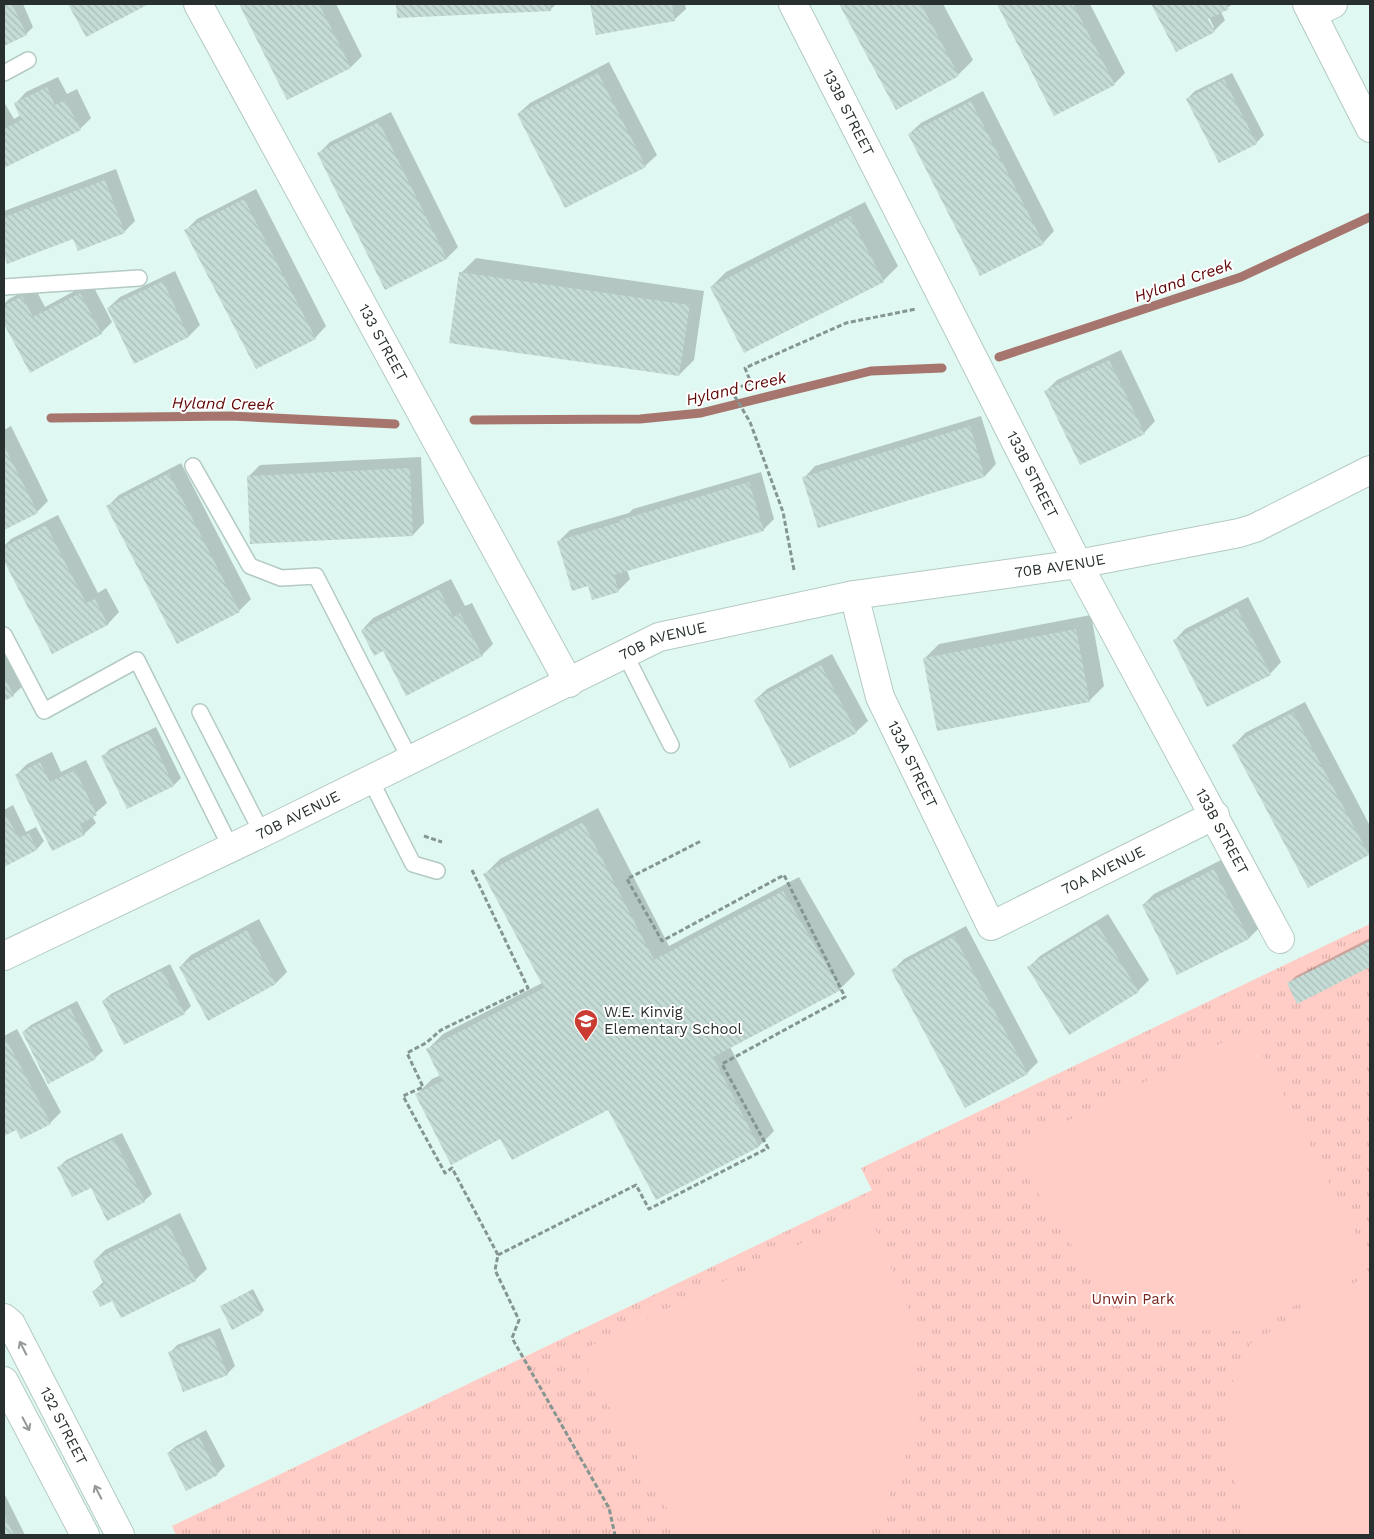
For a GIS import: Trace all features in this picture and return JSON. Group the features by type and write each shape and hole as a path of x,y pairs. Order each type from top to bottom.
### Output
{"street":[{"name":"133 STREET","path":"198,4 569,683"},
{"name":"133B STREET","path":"793,4 1078,564 1280,939"},
{"path":"1317,7 1370,128"},
{"name":"70B AVENUE","path":"4,956 262,833 659,637 854,595 1078,564 1239,533 1255,528 1370,470"},
{"name":"133A STREET","path":"854,595 880,697 991,926"},
{"name":"70A AVENUE","path":"991,926 1215,816"},
{"name":"132 STREET","path":"4,1318 10,1324 120,1535"},
{"name":"132 STREET","path":"4,1381 85,1535"}],"lane":[{"path":"4,73 28,60"},
{"path":"4,287 139,278"},
{"path":"193,466 250,566 281,578 316,576 410,759"},
{"path":"4,635 44,711 137,660 231,848"},
{"path":"625,654 671,745"},
{"path":"200,712 262,833"},
{"path":"370,780 413,864 437,871"}],"path":[{"path":"794,570 783,512 750,422 731,390 751,383 744,368 846,323 946,304"},
{"path":"498,1255 636,1185 649,1209 768,1148 722,1064 845,997 784,875 662,942 627,879 701,841"},
{"path":"472,870 528,988 441,1030 426,1043 407,1053 423,1087 403,1096 445,1172 452,1168 498,1255 495,1270 519,1320 512,1338 609,1508 615,1535"}],"green space":[{"name":"Unwin Park","path":"1370,924 1370,1535 176,1535 172,1526 872,1190 861,1168"},
{"path":"1249,1029 1370,1261 1370,1267 1245,1331 1171,1330 1098,1286 1010,1150"},
{"path":"868,1211 915,1326 919,1424 879,1520 860,1535 682,1535 578,1352"},
{"path":"1370,1274 1370,1535 1248,1535 1230,1461 1232,1383 1251,1343"}],"building":[{"path":"4,4 12,4 27,35 4,46"},
{"path":"68,4 149,4 86,37"},
{"path":"239,4 319,4 351,68 287,100"},
{"path":"396,4 550,4 551,11 397,18"},
{"path":"590,4 672,4 675,21 596,35"},
{"path":"839,4 921,4 959,76 896,110"},
{"path":"997,4 1073,4 1115,85 1054,116"},
{"path":"1151,4 1226,4 1229,9 1208,19 1215,32 1176,52"},
{"path":"598,73 646,167 565,208 517,114"},
{"path":"1224,79 1257,144 1219,163 1186,99"},
{"path":"47,87 55,105 65,100 81,130 4,168 4,129 21,120 14,103"},
{"path":"971,101 1044,244 980,276 908,134"},
{"path":"379,122 447,259 385,290 317,153"},
{"path":"105,180 125,233 78,251 73,239 7,264 4,254 4,217"},
{"path":"244,199 316,339 256,369 184,230"},
{"path":"850,216 884,282 744,353 710,287"},
{"path":"459,272 690,305 679,376 449,343"},
{"path":"163,281 189,337 134,364 107,308"},
{"path":"80,293 102,334 30,373 4,324 4,306 22,296 33,317"},
{"path":"1109,360 1145,434 1080,465 1044,391"},
{"path":"970,426 985,477 818,528 802,477"},
{"path":"4,446 38,513 4,530"},
{"path":"410,468 413,536 250,544 247,476"},
{"path":"169,473 240,612 177,644 106,506"},
{"path":"749,482 764,531 614,575 619,592 592,600 588,586 572,591 557,541 620,522 620,520"},
{"path":"46,525 86,603 95,599 108,625 52,654 4,561 4,547"},
{"path":"439,589 453,617 460,613 483,656 406,696 383,651 374,656 361,630"},
{"path":"1237,608 1271,675 1207,707 1173,640"},
{"path":"1076,629 1090,702 937,731 923,658"},
{"path":"821,665 857,733 790,768 754,700"},
{"path":"4,676 14,696 4,701"},
{"path":"1293,712 1369,855 1308,888 1232,745"},
{"path":"149,733 174,786 127,809 101,756"},
{"path":"40,762 50,782 75,770 97,815 80,824 85,835 52,851 15,775"},
{"path":"4,812 19,838 29,833 37,850 4,867"},
{"path":"583,822 654,960 783,891 841,990 713,1057 759,1147 656,1200 608,1110 512,1160 500,1139 451,1165 415,1094 442,1081 426,1049 544,988 483,874"},
{"path":"1214,869 1249,939 1177,975 1142,905"},
{"path":"1097,924 1139,992 1069,1035 1027,967"},
{"path":"247,930 276,984 208,1021 179,967"},
{"path":"954,936 1028,1074 965,1108 891,970"},
{"path":"1370,941 1370,967 1297,1004 1287,983"},
{"path":"162,970 185,1014 124,1045 102,1001"},
{"path":"70,1008 96,1059 48,1084 22,1032"},
{"path":"6,1039 51,1124 21,1139 16,1130 4,1136 4,1040"},
{"path":"114,1139 145,1202 107,1221 91,1188 72,1197 57,1167"},
{"path":"168,1224 196,1281 121,1318 112,1301 100,1307 92,1291 104,1285 93,1261"},
{"path":"250,1291 262,1314 232,1330 220,1306"},
{"path":"212,1335 228,1375 183,1392 168,1352"},
{"path":"199,1437 218,1475 186,1491 167,1453"},
{"path":"4,1514 14,1535 4,1535"}],"waterway":[{"name":"Hyland Creek","path":"999,357 1241,277 1370,217"},
{"name":"Hyland Creek","path":"474,420 640,419 701,413 871,371 942,368"},
{"name":"Hyland Creek","path":"51,418 231,416 395,424"}],"place":[{"name":"W.E. Kinvig Elementary School","path":"586,1042"}]}
